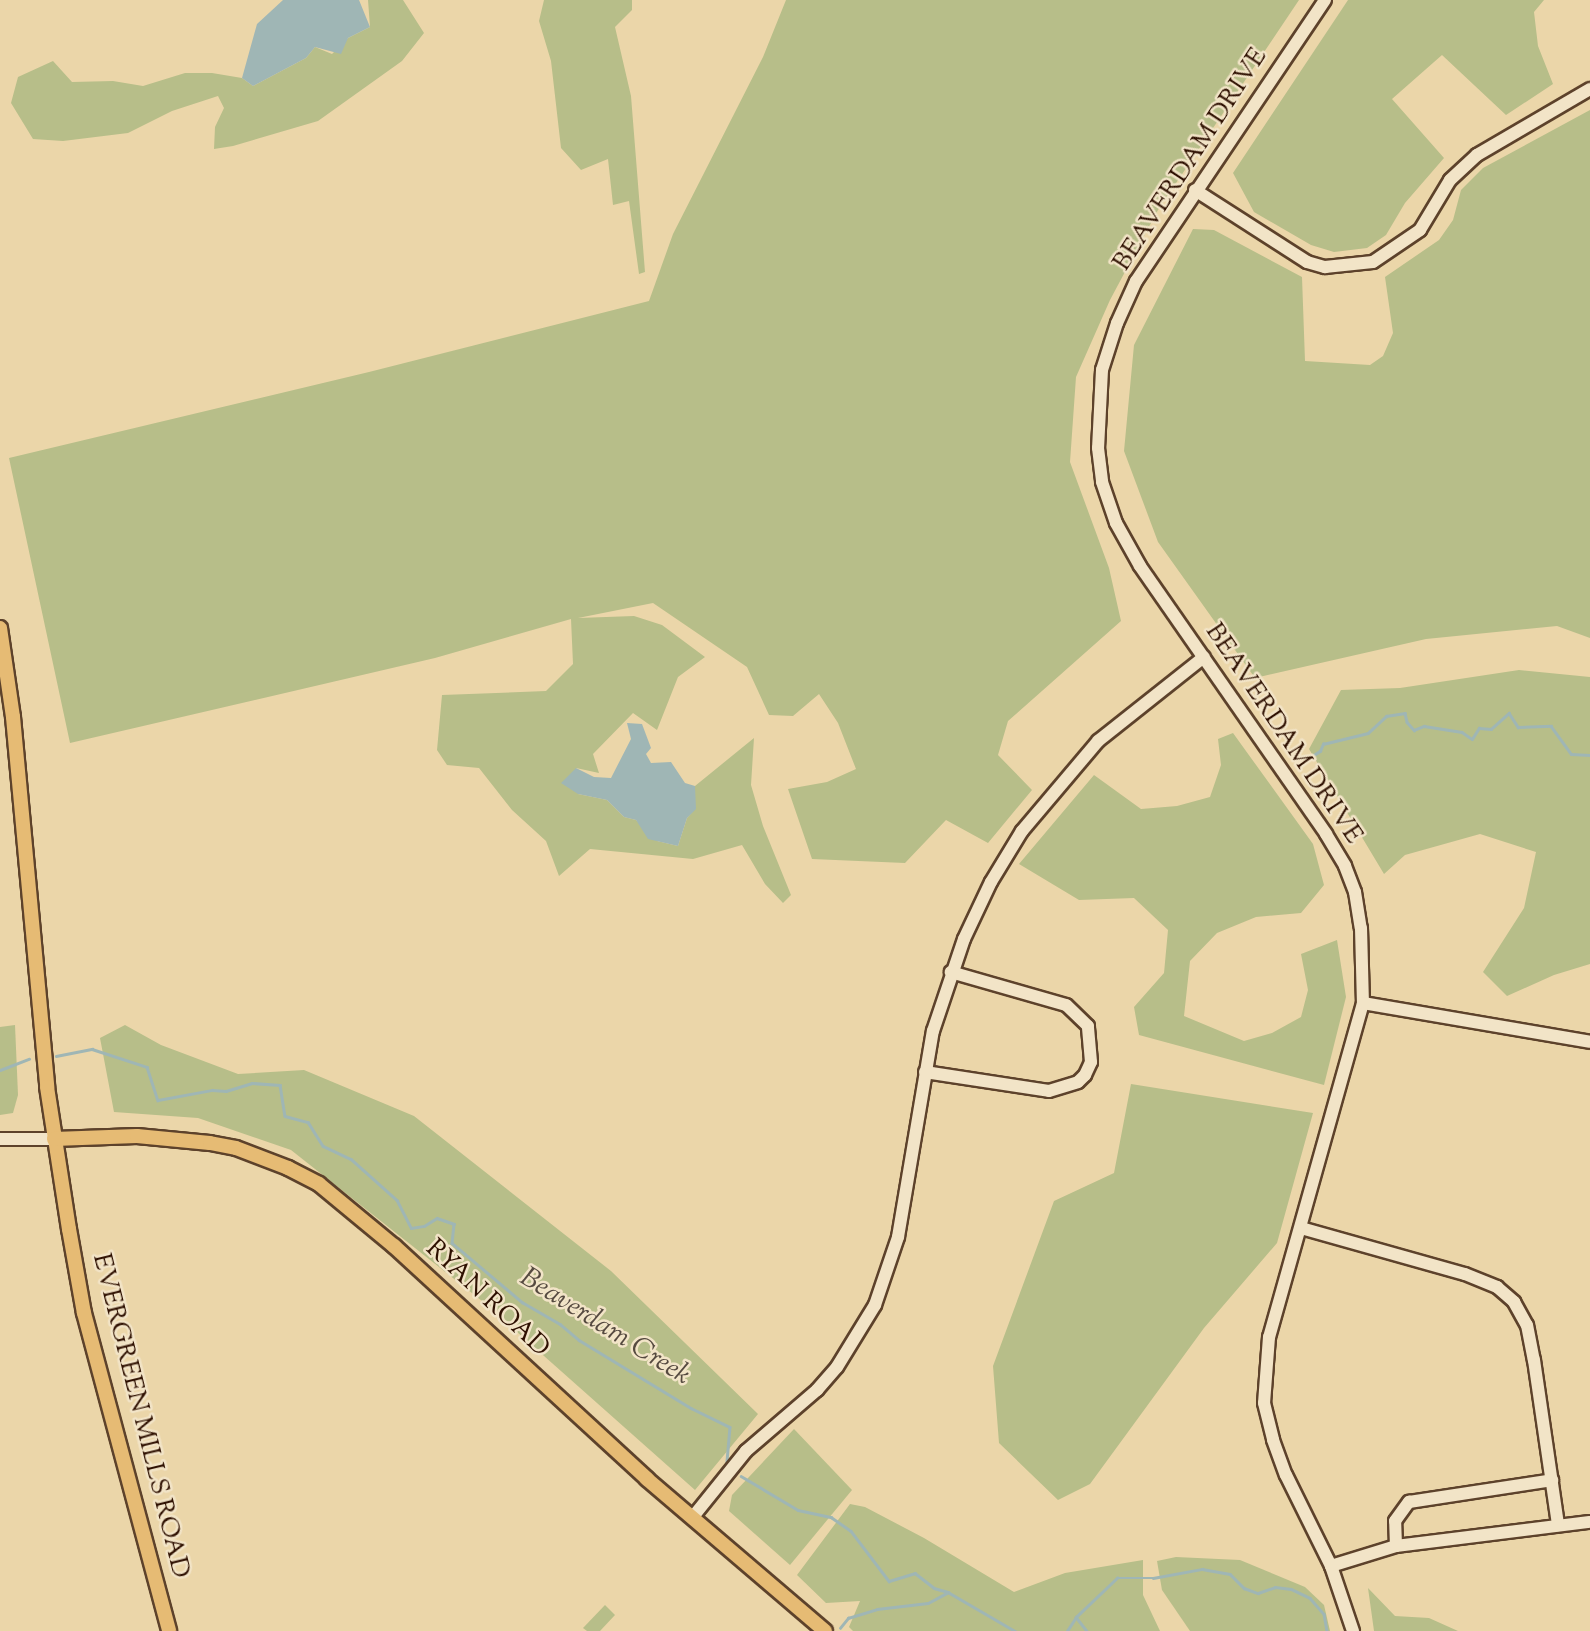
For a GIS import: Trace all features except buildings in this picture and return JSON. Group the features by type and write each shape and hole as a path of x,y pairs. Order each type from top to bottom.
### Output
{"main road":[{"name":"EVERGREEN MILLS ROAD","path":"0,628 13,717 54,1139 84,1314 169,1631"},
{"name":"RYAN ROAD","path":"54,1139 137,1136 210,1143 236,1148 288,1168 318,1184 394,1246 552,1394 825,1631"}],"street":[{"name":"BEAVERDAM DRIVE","path":"1325,0 1148,261 1117,323 1102,370 1098,448 1102,482 1116,523 1140,566 1345,866 1362,928 1363,1003 1269,1337 1264,1403 1273,1440 1286,1475 1331,1566 1353,1631"},
{"path":"1195,190 1307,262 1325,267 1373,262 1420,230 1450,180 1477,155 1590,89"},
{"path":"692,1518 746,1451 817,1390 837,1367 876,1305 898,1237 925,1072 951,972 991,881 1022,831 1098,741 1204,657"},
{"path":"925,1072 1049,1091 1078,1082 1086,1075 1091,1062 1088,1026 1066,1005 951,972"},
{"path":"1363,1003 1590,1042"},
{"path":"0,1139 54,1139"},
{"path":"1301,1228 1465,1273 1497,1287 1514,1302 1527,1325 1558,1525"},
{"path":"1396,1546 1395,1521 1409,1502 1552,1480"},
{"path":"1331,1566 1396,1546 1590,1522"}],"green space":[{"path":"368,0 403,0 424,33 402,61 318,121 233,146 214,149 215,127 224,108 218,96 172,111 128,133 63,141 33,139 11,103 18,77 53,61 72,82 113,81 143,86 185,73 212,73 242,78 253,86 306,58 315,47 332,54 348,38 370,27"},
{"path":"544,0 632,0 632,10 615,27 631,96 645,272 639,274 629,201 613,205 608,159 581,170 561,148 551,61 539,21"},
{"path":"786,0 1299,0 1158,210 1110,300 1076,377 1070,462 1109,568 1121,621 1008,721 998,755 1032,790 988,843 946,820 905,863 812,859 788,789 827,782 856,769 838,723 819,694 793,716 769,715 747,667 653,603 578,618 634,616 662,625 705,657 678,677 657,730 633,713 593,754 599,773 576,768 578,794 607,800 624,817 636,820 657,841 678,846 687,818 695,809 695,786 754,738 751,785 763,826 791,895 783,903 765,884 742,845 693,859 590,849 559,876 546,841 512,810 479,768 447,765 437,750 442,695 546,691 573,664 571,619 435,658 70,743 9,458 369,372 649,301 673,234 763,57"},
{"path":"1348,0 1544,0 1534,12 1538,46 1553,84 1506,115 1442,55 1392,99 1444,158 1405,203 1386,235 1367,248 1334,252 1311,245 1254,212 1233,173"},
{"path":"1590,110 1590,638 1557,626 1426,639 1255,678 1158,542 1124,451 1134,345 1193,229 1214,230 1302,277 1305,361 1370,365 1383,356 1393,333 1385,277 1439,240 1453,220 1461,190 1483,168"},
{"path":"1519,670 1590,677 1590,964 1554,975 1507,996 1483,972 1524,908 1536,852 1480,834 1405,855 1384,874 1309,749 1341,690 1400,688"},
{"path":"1233,733 1313,844 1324,885 1301,913 1256,917 1217,933 1190,961 1184,1016 1244,1041 1272,1033 1301,1017 1308,990 1301,954 1337,940 1346,997 1324,1085 1139,1035 1134,1007 1164,973 1168,930 1134,898 1079,900 1019,864 1094,775 1141,809 1177,806 1210,797 1221,765 1218,739"},
{"path":"15,1025 18,1095 13,1113 0,1115 0,1027"},
{"path":"125,1025 161,1045 238,1074 304,1070 414,1116 611,1271 758,1414 695,1490 482,1301 291,1150 198,1118 114,1112 100,1038"},
{"path":"1131,1084 1313,1113 1277,1243 1204,1328 1090,1484 1058,1500 999,1443 993,1366 1054,1201 1114,1173"},
{"path":"794,1429 852,1490 790,1565 729,1511 732,1495"},
{"path":"850,1504 865,1507 924,1538 1014,1592 1065,1573 1143,1560 1143,1595 1160,1631 853,1631 849,1627 860,1601 826,1603 797,1575"},
{"path":"1176,1557 1240,1560 1305,1587 1324,1605 1330,1631 1190,1631 1162,1590 1157,1561"},
{"path":"1368,1588 1395,1616 1429,1618 1458,1631 1374,1631"},
{"path":"605,1605 615,1615 600,1631 587,1631 583,1628"}],"water":[{"path":"283,0 359,0 370,27 348,38 341,54 315,47 306,58 253,86 242,78 257,24"},
{"path":"627,723 642,724 651,748 646,754 651,763 671,762 685,783 695,786 696,809 687,818 678,846 648,839 636,820 624,817 607,800 578,794 561,783 576,768 594,777 611,778 631,739"}],"waterway":[{"path":"1304,761 1320,751 1323,744 1368,733 1386,716 1405,713 1407,722 1414,730 1424,726 1462,732 1472,739 1479,728 1491,729 1509,713 1518,727 1551,726 1571,754 1590,755"},
{"name":"Beaverdam Creek","path":"56,1056 92,1049 147,1067 158,1100 212,1090 226,1091 252,1083 280,1085 285,1116 308,1122 323,1146 351,1159 397,1200 411,1228 424,1226 437,1218 454,1224 452,1243 522,1302 691,1408 730,1427 727,1464"},
{"name":"Beaverdam Creek","path":"0,1070 29,1059"},
{"name":"Beaverdam Creek","path":"741,1476 798,1510 831,1517 851,1531 889,1581 915,1573 934,1588 948,1592 1015,1631"},
{"name":"Beaverdam Creek","path":"1067,1631 1076,1617 1117,1578 1153,1578 1202,1569 1230,1574 1244,1588 1258,1593 1275,1587 1291,1589 1310,1598 1324,1614 1327,1631"},
{"path":"840,1628 848,1618 877,1609 928,1603 947,1593"},
{"path":"1076,1617 1087,1631"}]}
